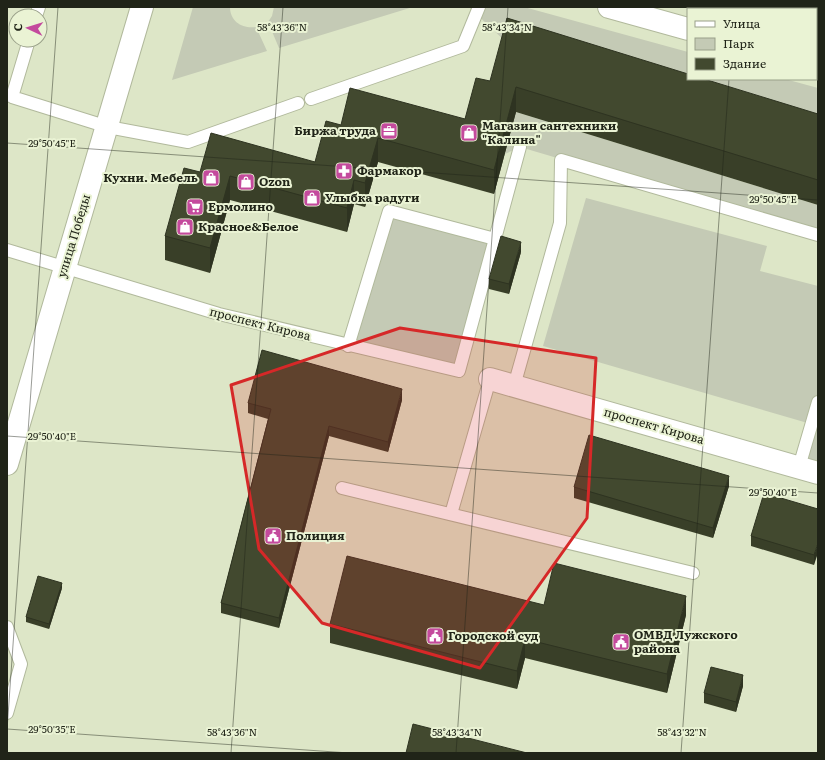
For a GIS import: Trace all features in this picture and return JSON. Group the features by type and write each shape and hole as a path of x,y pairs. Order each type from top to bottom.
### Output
{"main road":[{"name":"улица Победы","path":"7,464 65,266 108,127 142,7"},
{"path":"609,7 687,29"},
{"name":"проспект Кирова","path":"490,380 808,470"}],"lane":[{"path":"311,99 462,46 479,7"},
{"path":"27,48 12,97 108,127 188,142 298,103"},
{"path":"348,346 389,211 495,238 520,147"},
{"path":"514,386 560,223 561,160 818,235"},
{"name":"проспект Кирова","path":"7,250 65,266 219,314 348,346 459,371 495,238"},
{"path":"451,514 490,380"},
{"path":"808,470 818,402"},
{"path":"342,488 693,573"},
{"path":"7,627 21,664 7,713"}],"highlighted area":[{"path":"400,328 596,358 587,518 480,668 322,623 259,549 231,385"}],"green space":[{"path":"193,7 230,7 232,17 238,23 246,27 256,27 267,51 172,80"},
{"path":"274,7 413,7 279,48 268,22 272,16"},
{"path":"469,7 524,7 687,52 687,80 789,80 818,88 818,139 507,43"},
{"path":"516,112 818,205 818,235 520,147 505,154"},
{"path":"586,198 767,246 760,271 818,286 818,473 799,467 811,424 543,346"},
{"path":"389,211 495,239 459,371 348,346"}],"building":[{"path":"507,18 687,74 687,80 707,80 818,114 818,180 516,87 494,170 378,138 365,183 354,180 347,208 230,176 210,248 165,236 184,168 200,172 211,133 315,162 326,121 341,125 350,88 465,119 476,78 490,81"},
{"path":"501,236 521,242 509,284 489,279"},
{"path":"262,350 402,389 388,442 329,426 279,618 221,603 271,409 248,403"},
{"path":"589,435 729,476 713,528 574,487"},
{"path":"764,493 818,509 818,543 814,555 751,536"},
{"path":"347,556 544,605 554,563 686,596 667,674 525,639 517,671 330,624"},
{"path":"38,576 62,583 49,624 26,617"},
{"path":"711,667 743,675 736,702 704,693"},
{"path":"413,724 527,753 406,753"}],"place":[{"name":"Биржа труда","path":"389,131"},
{"name":"Магазин сантехники \"Калина\"","path":"469,133"},
{"name":"Фармакор","path":"344,171"},
{"name":"Кухни. Мебель","path":"211,178"},
{"name":"Ozon","path":"246,182"},
{"name":"Улыбка радуги","path":"312,198"},
{"name":"Ермолино","path":"195,207"},
{"name":"Красное&Белое","path":"185,227"},
{"name":"Полиция","path":"273,536"},
{"name":"Городской суд","path":"435,636"},
{"name":"ОМВД Лужского района","path":"621,642"}]}
